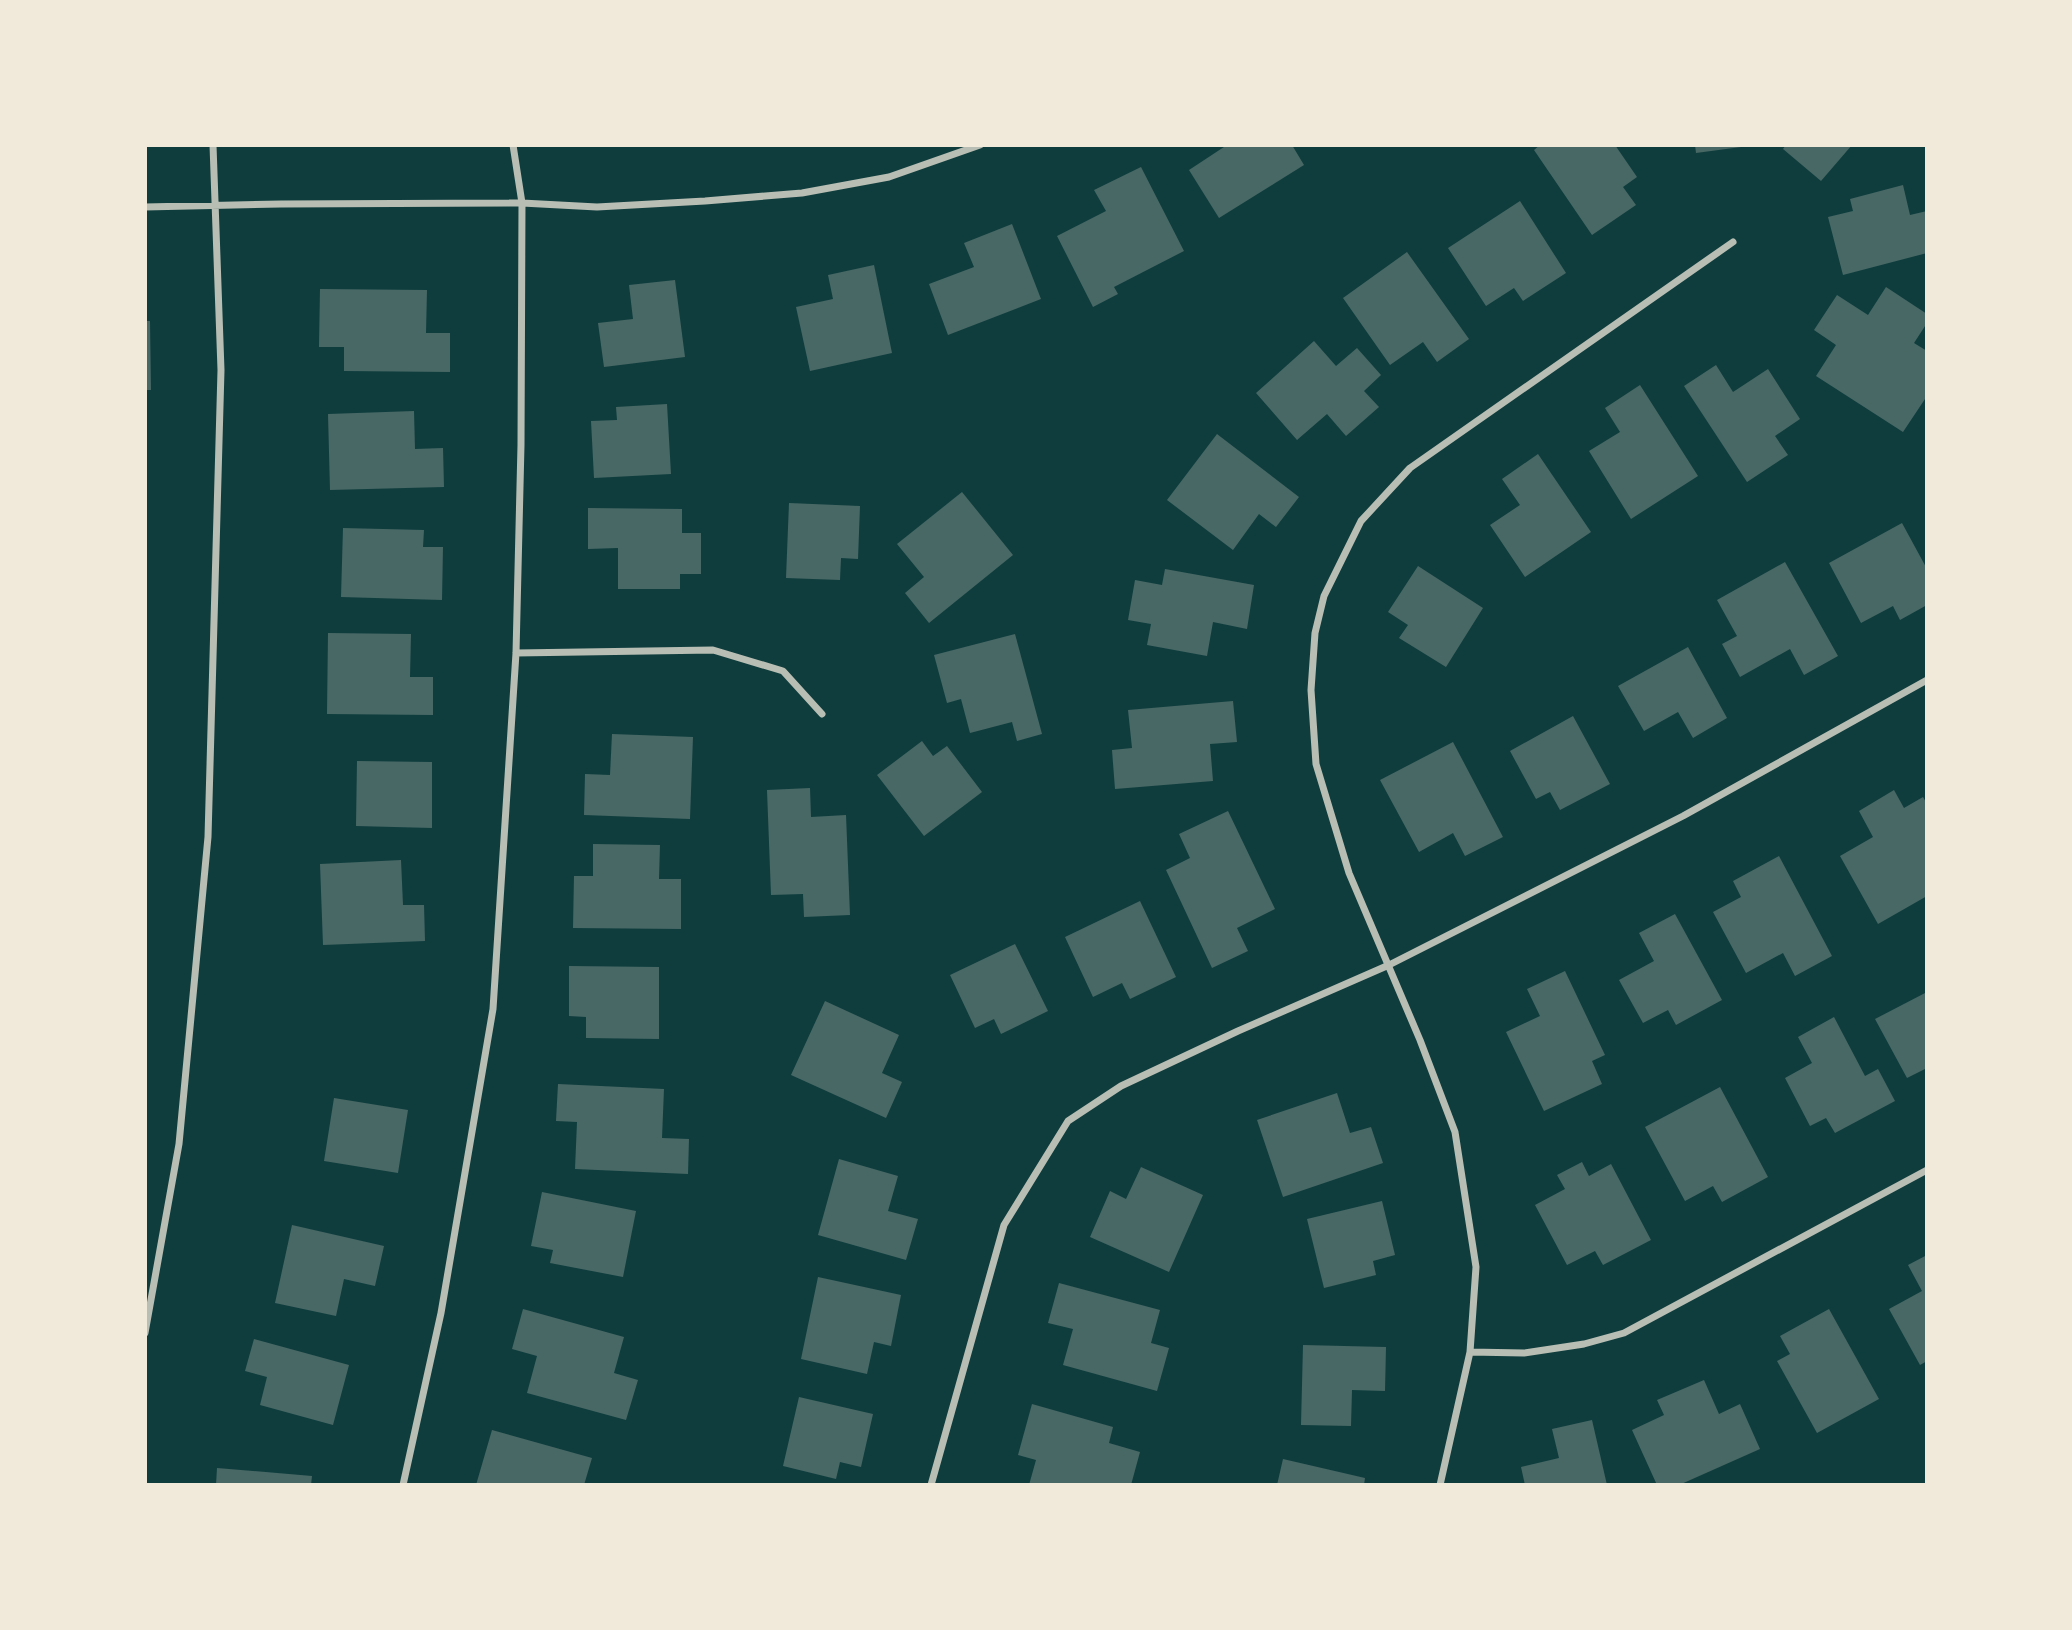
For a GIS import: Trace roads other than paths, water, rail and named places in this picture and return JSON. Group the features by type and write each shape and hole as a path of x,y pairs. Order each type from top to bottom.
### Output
{"street":[{"path":"145,1333 179,1144 208,837 221,370 214,145"},
{"path":"404,1485 441,1313 493,1009 516,653 521,445 522,203 513,145"},
{"path":"145,207 522,203 597,207 802,193 889,177 980,145"},
{"path":"1440,1485 1470,1353 1476,1267 1455,1132 1389,965 1349,873 1316,764 1311,690 1315,633 1324,596 1361,521 1410,467 1732,242"},
{"path":"516,653 713,650 783,671 822,714"},
{"path":"931,1485 1004,1225 1068,1121 1121,1086 1389,965 1683,816 1927,680"},
{"path":"1470,1353 1524,1353 1584,1344 1624,1333 1927,1170"}]}
